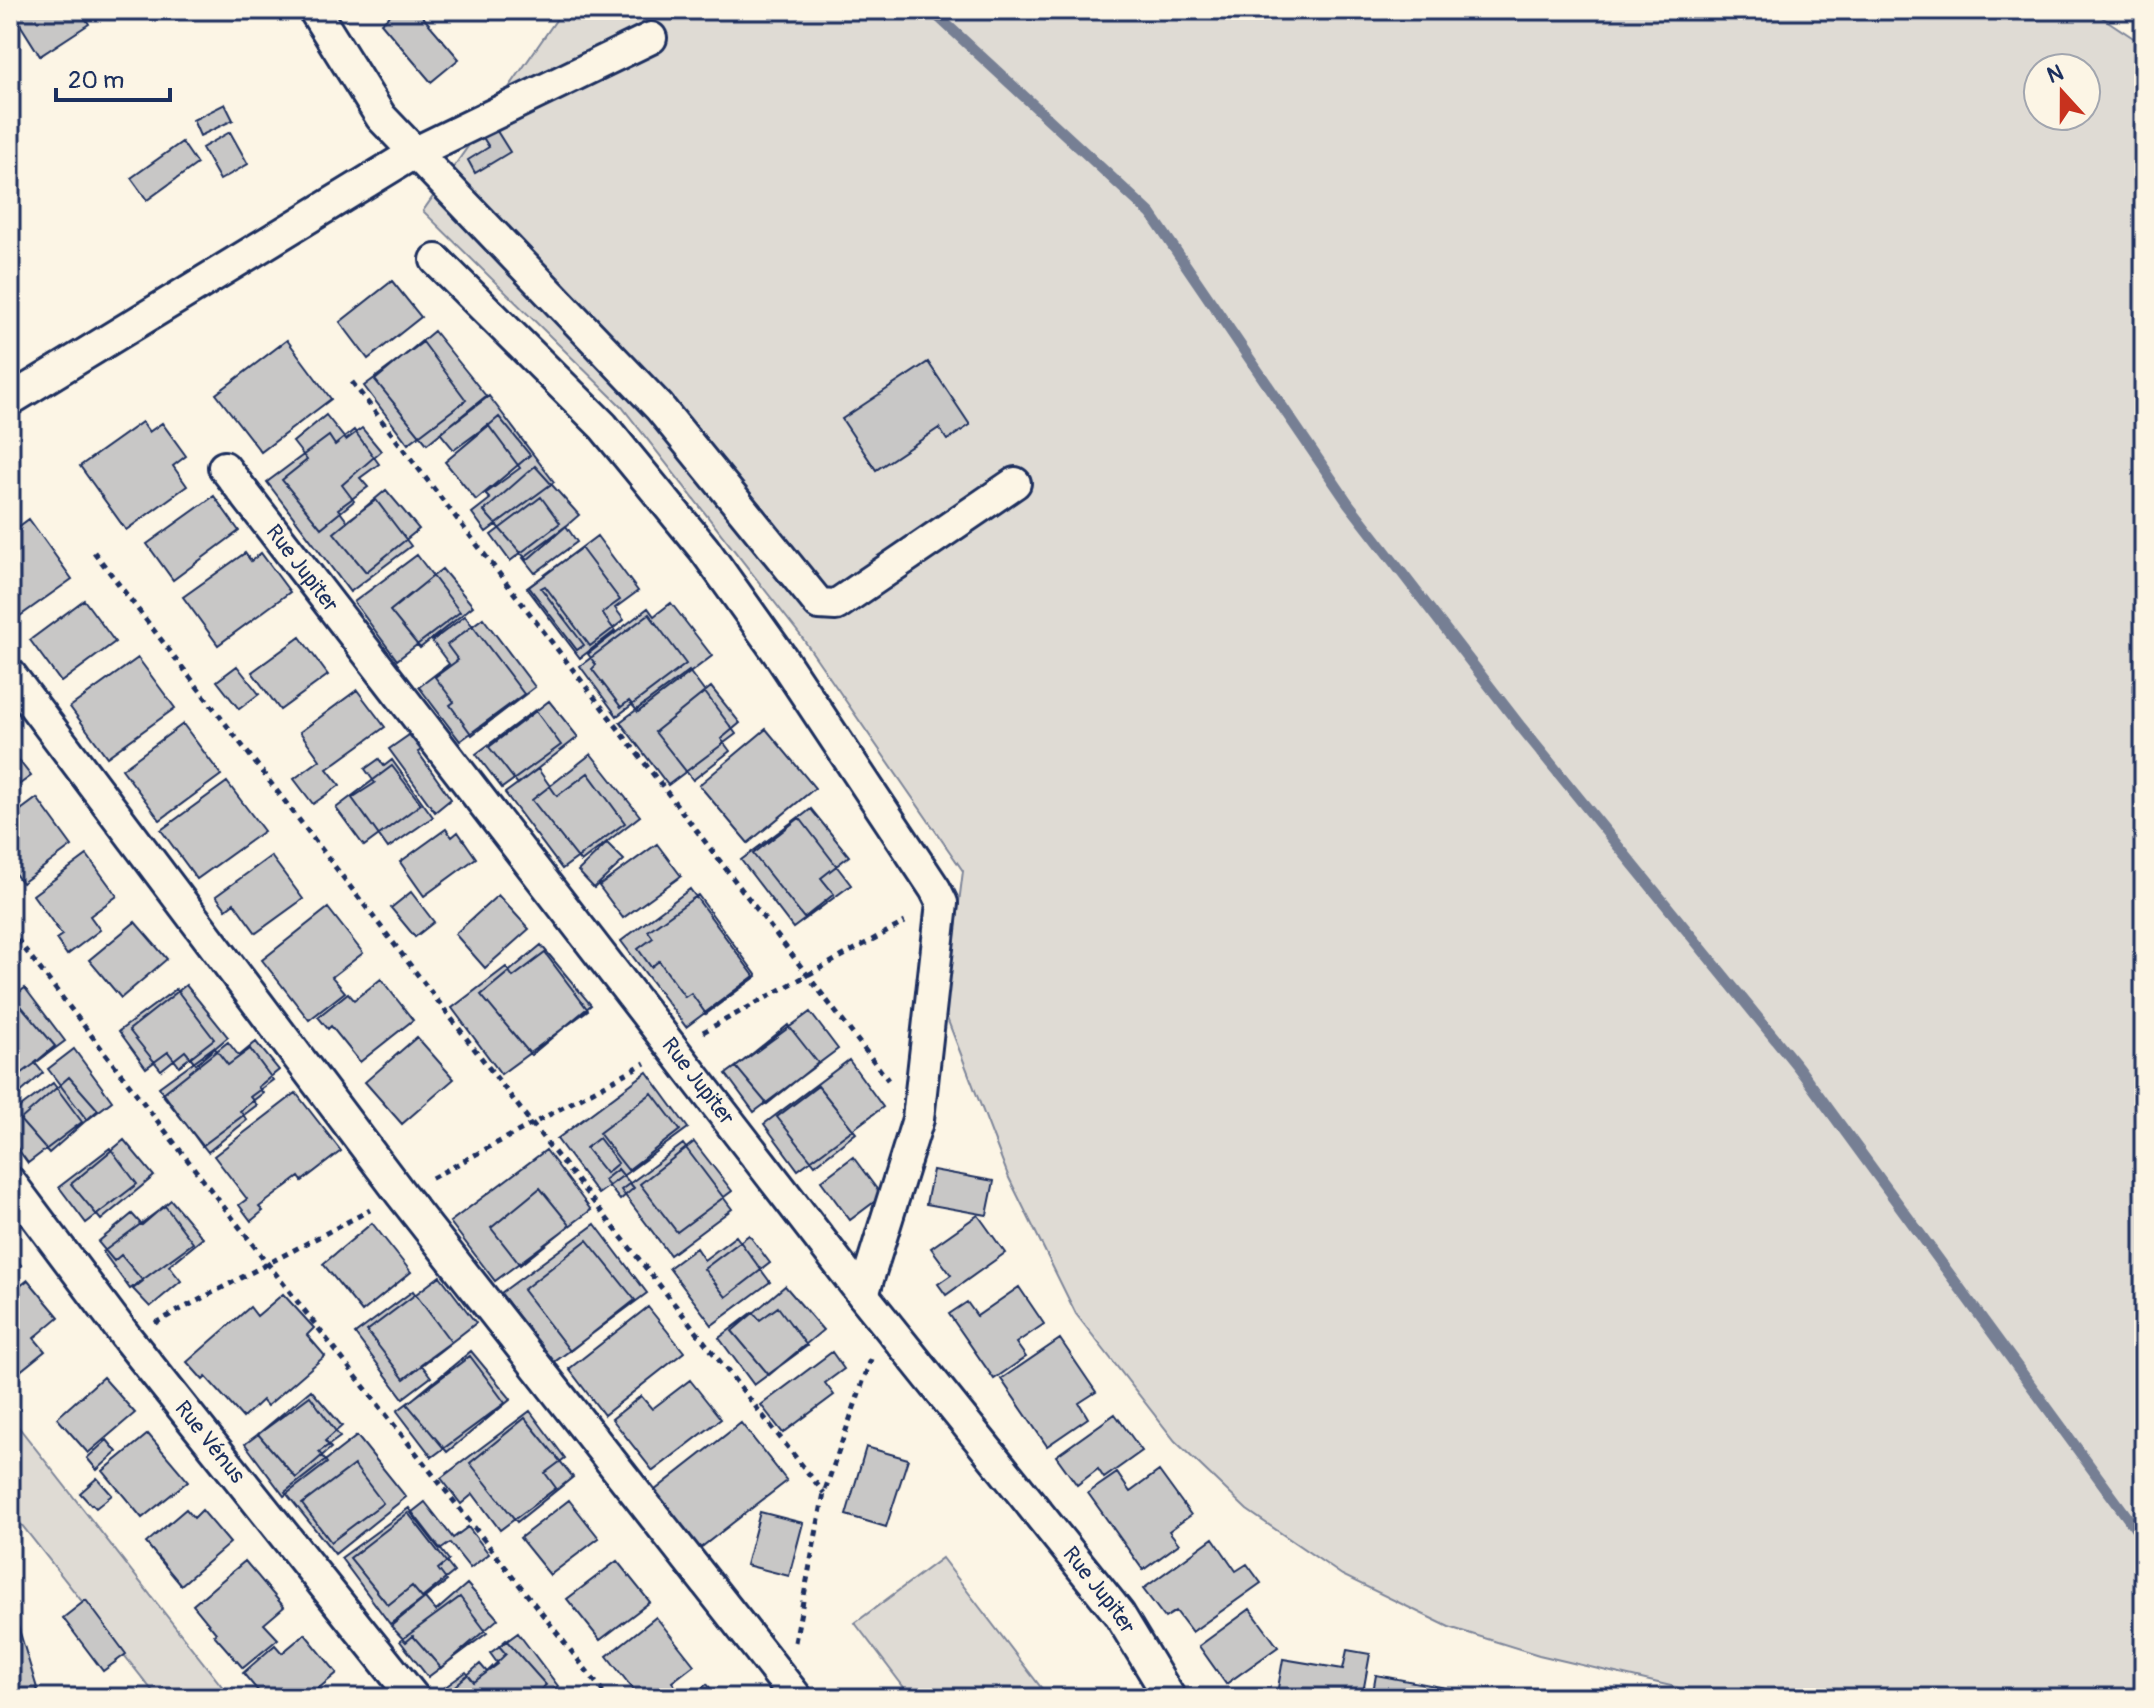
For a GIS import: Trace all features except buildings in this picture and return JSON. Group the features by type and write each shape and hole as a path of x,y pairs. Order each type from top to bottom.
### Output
{"street":[{"path":"314,10 381,117 659,407 819,604 836,605 1015,483"},
{"path":"10,400 414,153 651,38"},
{"path":"436,260 603,426 704,549 790,670 942,903 918,1119 863,1295"},
{"name":"Rue Jupiter","path":"224,467 863,1295 1119,1614 1170,1698"},
{"path":"10,674 401,1194 792,1691"},
{"name":"Rue Vénus","path":"10,1182 127,1338 414,1698"}],"path":[{"path":"352,382 918,1119"},
{"path":"94,552 532,1124 824,1493"},
{"path":"127,1338 942,903"},
{"path":"10,930 608,1698"},
{"path":"792,1691 824,1493 885,1322"}],"shaded area":[{"path":"563,10 2091,10 2144,45 2144,1698 1722,1698 1539,1655 1449,1627 1342,1575 1247,1510 1175,1441 1076,1314 1009,1178 945,1013 963,871 801,636 622,407 423,211"},
{"path":"10,1416 231,1698 158,1698 10,1510"},
{"path":"942,1558 1049,1698 912,1698 855,1623"}],"waterway":[{"path":"931,10 1151,214 1348,503 1521,727 1798,1067 2144,1540"}]}
